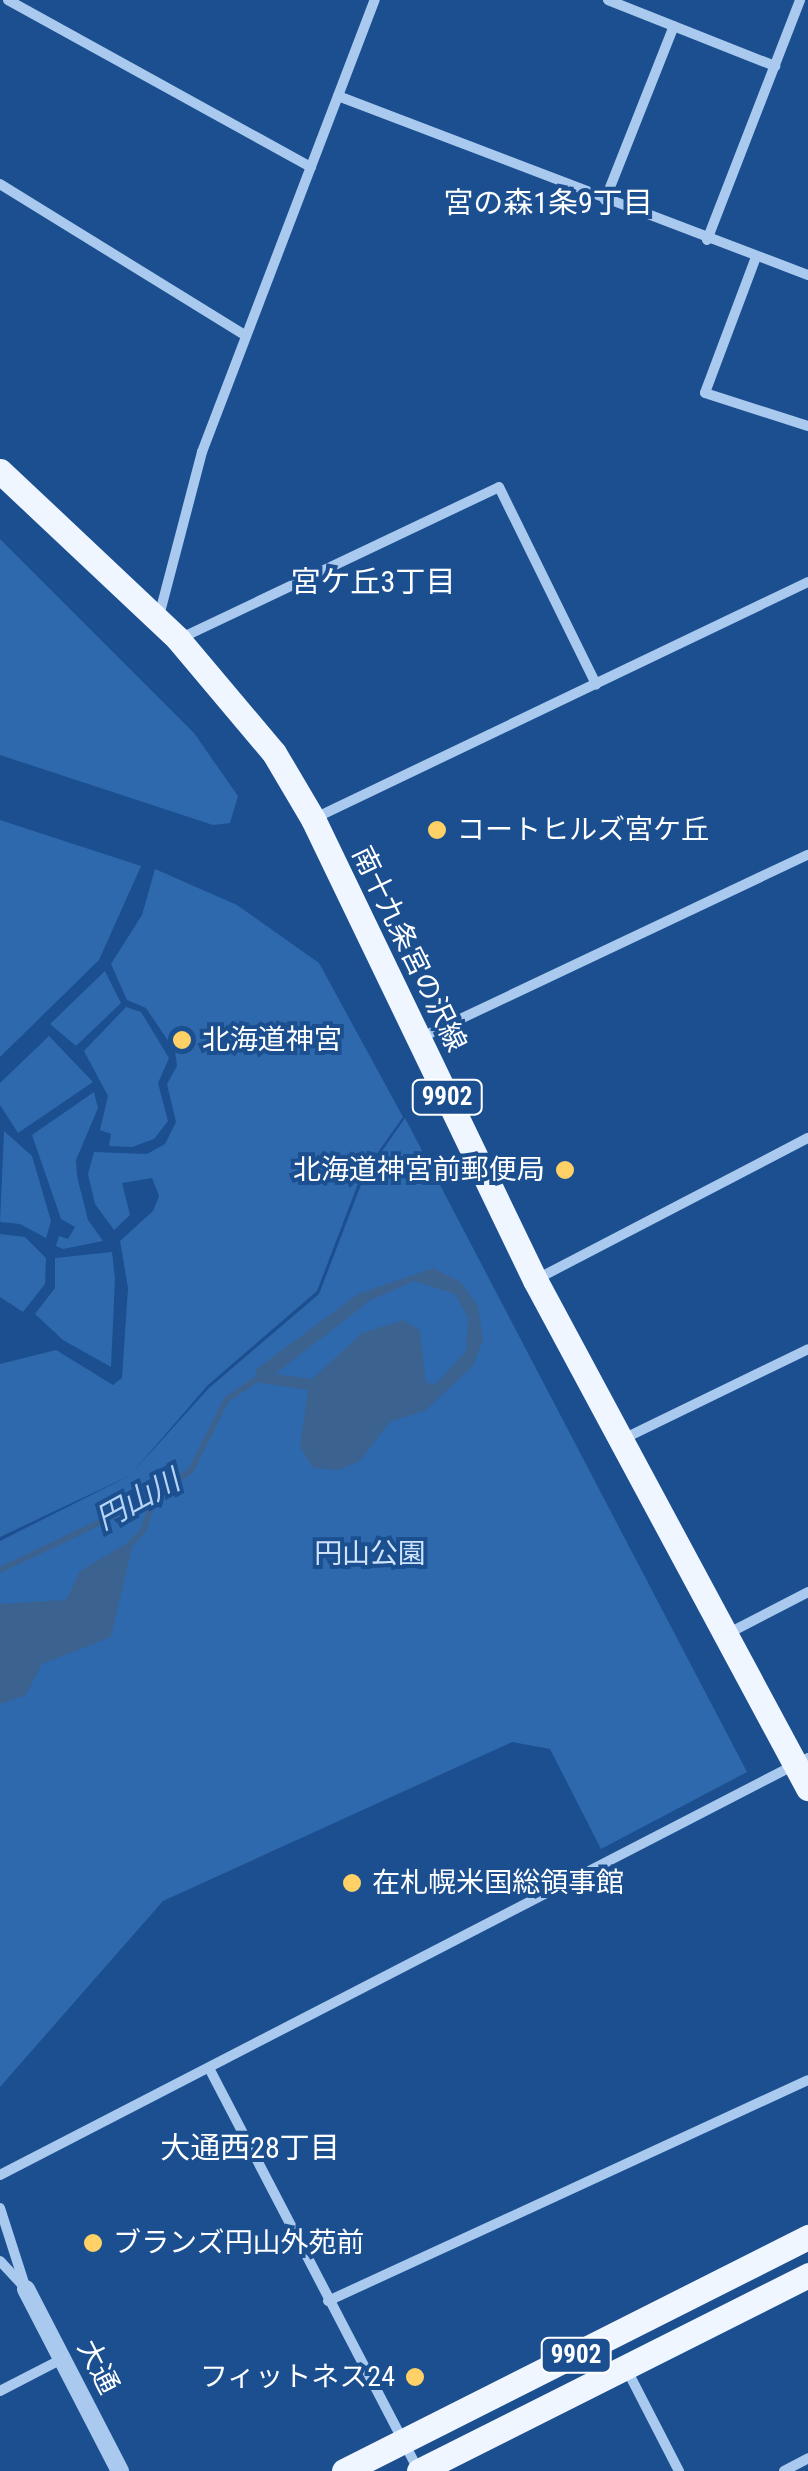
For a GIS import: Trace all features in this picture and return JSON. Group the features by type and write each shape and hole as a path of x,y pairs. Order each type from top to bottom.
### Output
{"main road":[{"name":"南十九条宮の沢線","path":"0,470 178,639 253,725 314,819 536,1280 726,1635 804,1770"},
{"name":"9902","path":"344,2471 808,2238"},
{"name":"9902","path":"419,2471 808,2275"}],"street":[{"path":"8,0 311,167"},
{"path":"158,620 202,452 374,0"},
{"path":"608,0 775,66"},
{"path":"707,240 800,0"},
{"path":"605,200 674,26"},
{"path":"338,96 707,240 808,274"},
{"path":"0,184 246,336"},
{"path":"756,257 706,392 808,426"},
{"path":"178,639 498,487 596,684"},
{"path":"314,819 808,582"},
{"path":"419,1038 808,855"},
{"path":"536,1280 808,1138"},
{"path":"621,1440 808,1349"},
{"path":"726,1635 808,1592"},
{"path":"0,2175 804,1770"},
{"path":"209,2068 419,2471"},
{"path":"328,2301 808,2080"},
{"path":"0,2208 26,2289"},
{"path":"0,2261 26,2289"},
{"name":"大通","path":"26,2289 120,2471"},
{"path":"0,2391 62,2359"},
{"path":"625,2366 679,2471"},
{"path":"784,2471 808,2458"}],"green space":[{"path":"0,539 194,733 238,796 230,823 213,825 0,755"},
{"path":"0,820 141,866 99,960 0,1057"},
{"name":"円山公園","path":"155,869 237,905 319,963 403,1117 361,1176 317,1291 208,1385 131,1474 209,1388 319,1294 364,1177 405,1118 747,1772 601,1849 550,1749 512,1742 163,1901 0,2087 0,1541 131,1475 0,1537 0,1364 56,1350 113,1385 122,1378 128,1288 120,1241 153,1211 159,1196 152,1178 122,1183 130,1215 114,1230 95,1204 88,1174 94,1152 147,1154 165,1144 176,1122 167,1084 177,1066 175,1051 146,1008 127,1000 111,964 142,915"},
{"path":"105,971 121,1003 76,1046 50,1024"},
{"path":"126,1007 141,1012 169,1058 158,1083 168,1121 154,1139 132,1147 109,1146 111,1134 100,1130 108,1096 84,1051"},
{"path":"49,1036 93,1082 18,1133 0,1105 0,1083"},
{"path":"94,1092 98,1108 76,1160 88,1220 103,1241 63,1249 56,1246 59,1236 68,1239 75,1227 61,1219 32,1135"},
{"path":"4,1131 32,1156 51,1221 46,1238 20,1224 0,1222"},
{"path":"0,1234 25,1237 46,1258 45,1284 23,1312 0,1297"},
{"path":"112,1252 115,1279 111,1367 63,1340 35,1314 55,1288 55,1258"}],"shaded area":[{"path":"433,1268 461,1282 478,1306 483,1340 473,1366 426,1410 390,1422 360,1461 338,1470 313,1468 300,1446 308,1390 260,1383 255,1370 358,1294","holes":["414,1281 455,1294 468,1318 466,1351 436,1384 426,1383 420,1330 403,1320 362,1333 312,1379 275,1374 371,1300"]},
{"path":"134,1539 111,1637 42,1664 26,1695 0,1704 0,1604 66,1600 80,1571"}],"waterway":[{"name":"円山川","path":"0,1570 155,1496 191,1470 227,1399 262,1376"},
{"path":"131,1543 143,1531 155,1497"}],"place":[{"name":"コートヒルズ宮ケ丘","path":"437,830"},
{"name":"北海道神宮","path":"182,1040"},
{"name":"北海道神宮前郵便局","path":"565,1170"},
{"name":"在札幌米国総領事館","path":"352,1883"},
{"name":"ブランズ円山外苑前","path":"93,2243"},
{"name":"フィットネス24","path":"415,2377"}],"district":[{"name":"宮の森1条9丁目","path":"548,203"},
{"name":"宮ケ丘3丁目","path":"373,582"},
{"name":"大通西28丁目","path":"250,2148"}]}
